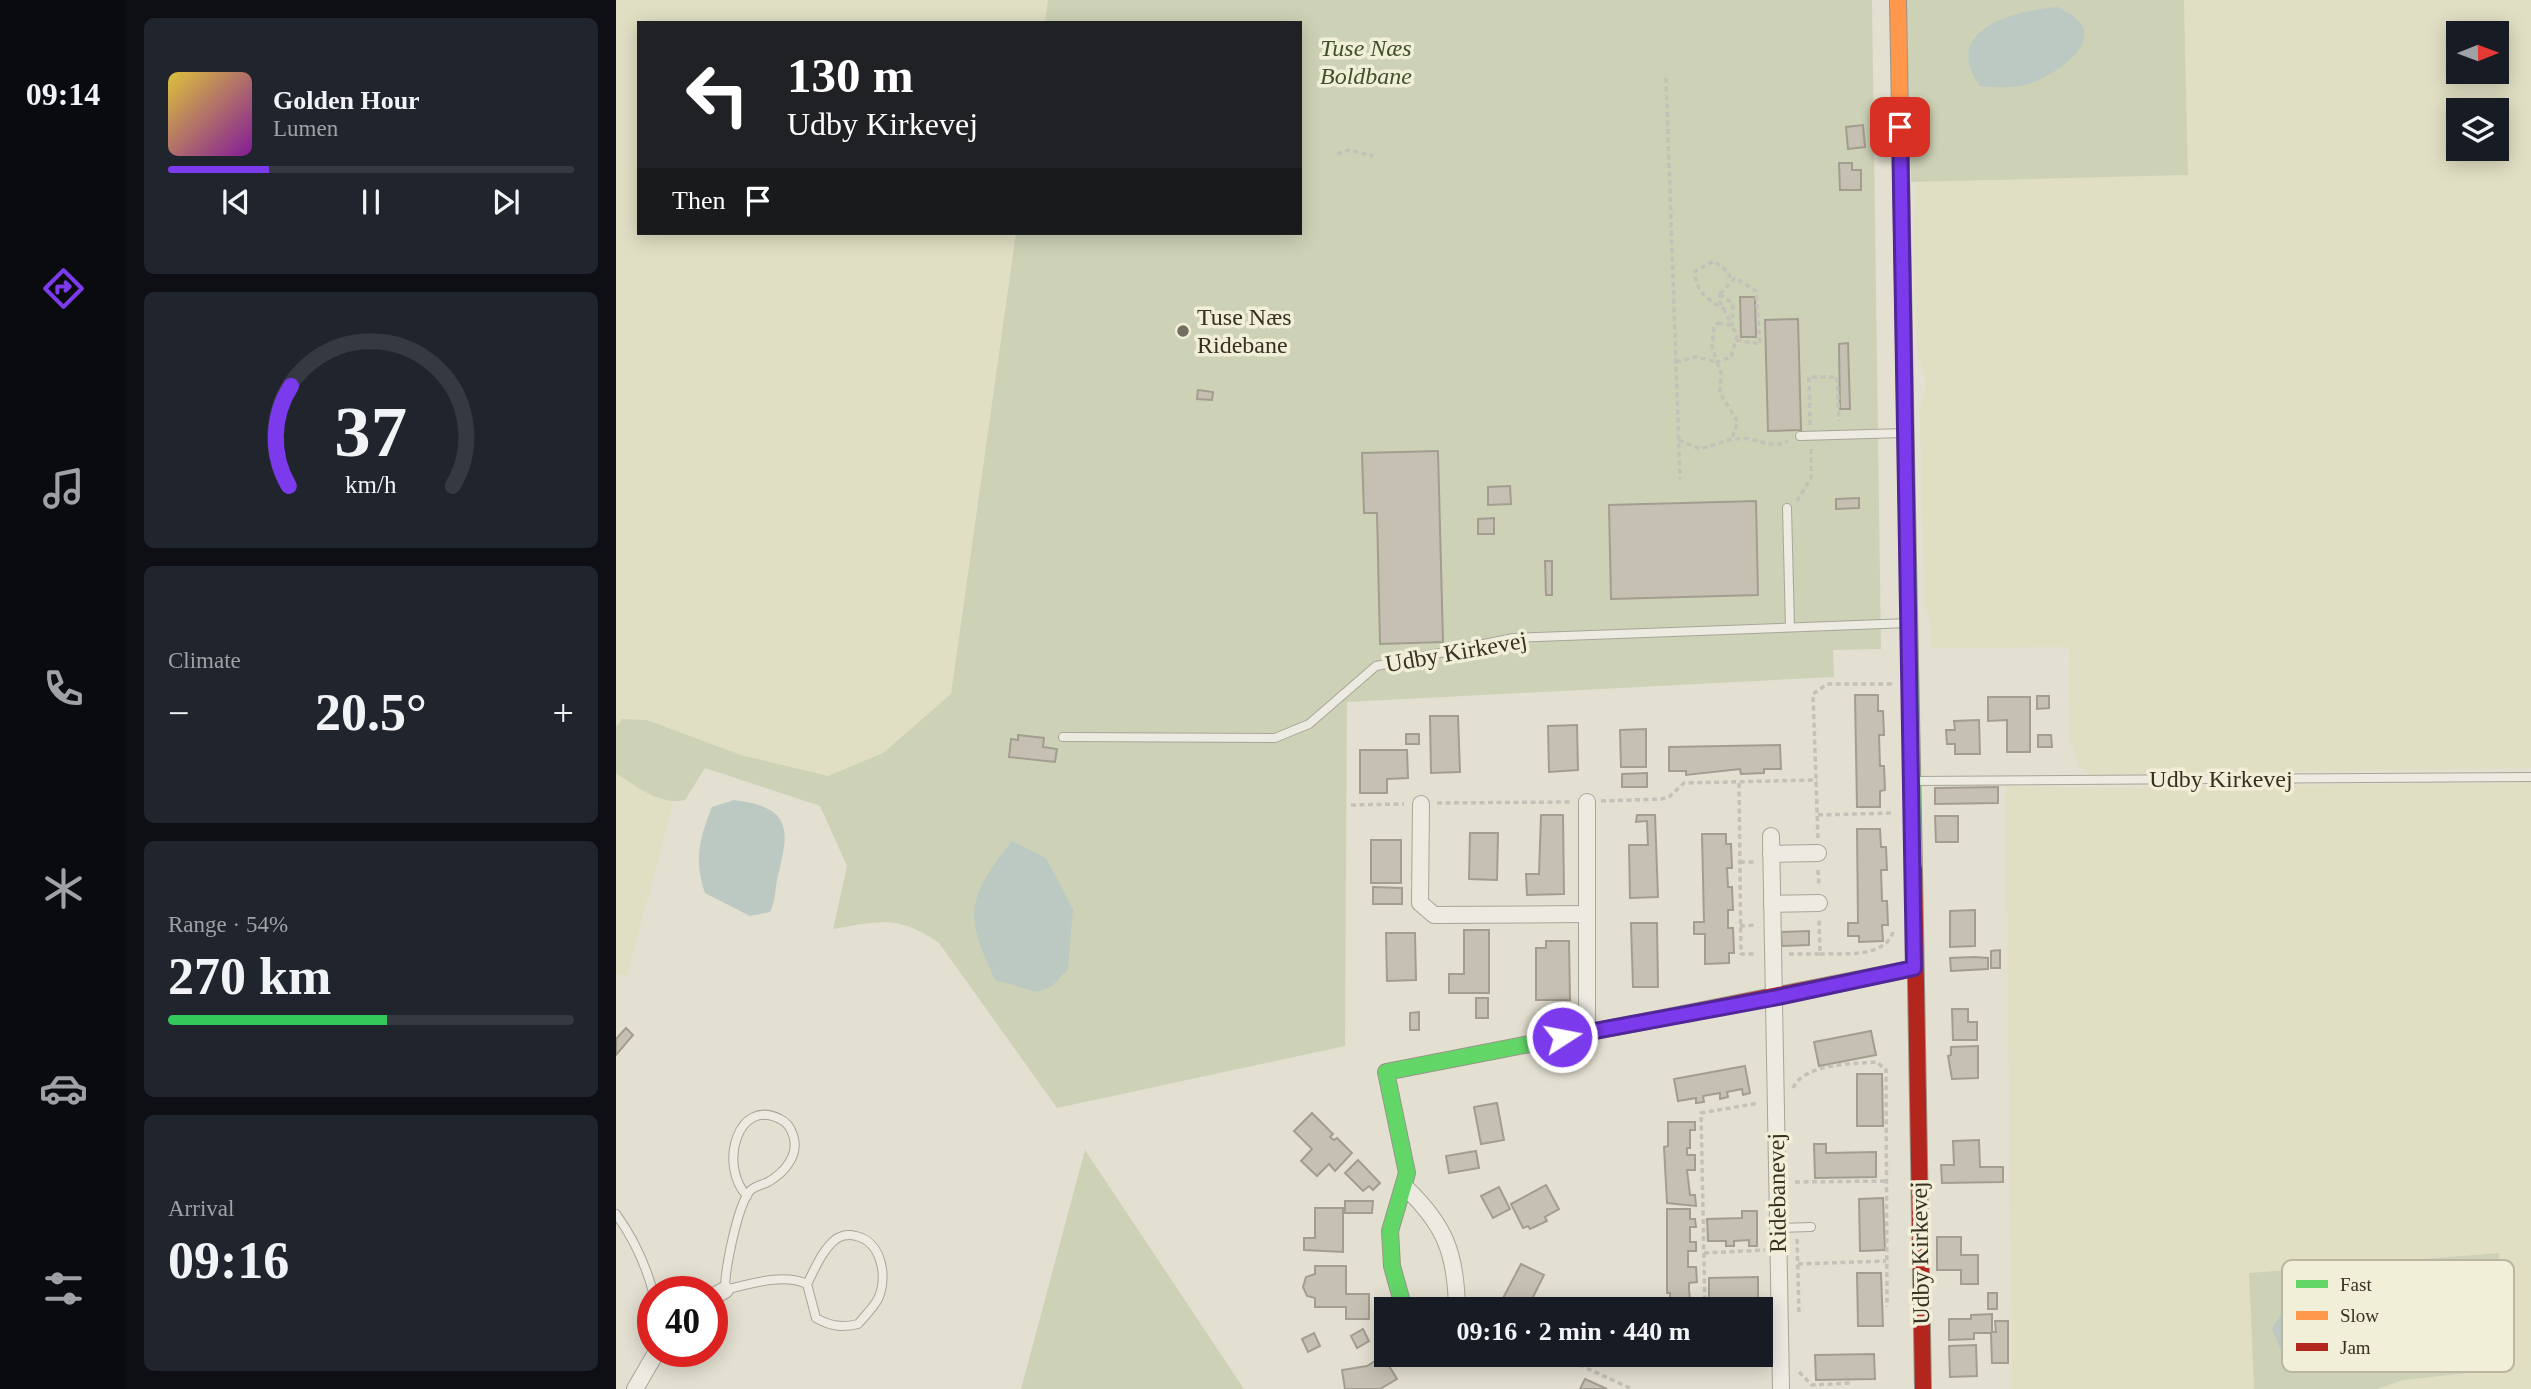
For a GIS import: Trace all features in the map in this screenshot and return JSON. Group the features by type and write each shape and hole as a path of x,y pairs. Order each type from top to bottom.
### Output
{"street":[{"name":"Udby Kirkevej","path":"1898,0 1923,1389"},
{"path":"1587,802 1587,1032"},
{"path":"1420,804 1420,903 1434,915 1586,914"},
{"name":"Ridebanevej","path":"1771,836 1782,1388"},
{"path":"1771,854 1818,853"},
{"path":"1772,904 1819,903"},
{"path":"1400,1297 1394,1279 1391,1222 1406,1188 1406,1173 1386,1072 1773,998 1914,968"},
{"path":"1406,1188 1428,1209 1449,1244 1456,1275 1457,1297"},
{"path":"635,1389 648,1367"}],"lane":[{"path":"1800,436 1905,433"},
{"path":"1787,508 1790,627"},
{"name":"Udby Kirkevej","path":"1063,737 1275,738 1309,724 1376,666 1513,638 1909,624"},
{"name":"Udby Kirkevej","path":"1911,781 2531,777"},
{"path":"723,1276 747,1196 754,1187 768,1182 786,1167 795,1153 795,1139 790,1127 780,1119 759,1117 742,1126 734,1145 733,1168 737,1185 747,1196"},
{"path":"616,1214 641,1254 648,1276"},
{"path":"1778,1228 1811,1227"},
{"path":"850,1235 865,1238 876,1248 883,1272 879,1296 858,1324 845,1327 829,1325 816,1318 807,1284 828,1247 838,1237 850,1235"},
{"path":"728,1291 761,1281 799,1281 807,1284"}],"path":[{"path":"1666,78 1679,480"},
{"path":"1336,154 1349,150 1373,156"},
{"path":"1726,310 1709,301 1695,284 1695,271 1714,261 1728,272 1732,281"},
{"path":"1676,362 1696,357 1717,362 1731,357 1736,340 1726,310 1719,300 1720,294 1735,278 1756,291 1759,302 1760,344 1736,340"},
{"path":"1720,294 1733,304 1732,325"},
{"path":"1731,440 1738,422 1720,393 1721,373 1712,346 1714,326 1718,323 1732,325"},
{"path":"1678,439 1687,446 1700,449 1731,440 1750,439 1761,445 1780,445 1800,436"},
{"path":"1813,694 1826,684 1891,684 1891,697"},
{"path":"1892,800 1893,826"},
{"path":"1817,815 1893,813"},
{"path":"1820,954 1875,951 1892,937 1895,926"},
{"path":"1793,1099 1793,1085 1807,1072 1877,1062 1886,1070 1889,1181 1887,1307"},
{"path":"1705,1297 1701,1113 1775,1100"},
{"path":"1795,1168 1796,1194"},
{"path":"1795,1182 1889,1181"},
{"path":"1797,1227 1799,1320"},
{"path":"1704,1253 1778,1250"},
{"path":"1798,1264 1886,1261"},
{"path":"1773,1306 1779,1306"},
{"path":"1799,1361 1799,1375 1812,1385 1850,1383"},
{"path":"1584,1367 1632,1389"}],"green space":[{"path":"616,0 1048,0 1045,21 637,21 637,235 1016,235 951,694 883,753 828,776 741,755 623,719 616,727"},
{"name":"Tuse Næs Boldbane","path":"1048,0 1872,0 1881,649 1833,650 1834,677 1347,702 1345,1046 1057,1108 939,943 900,924 876,923 833,929 847,866 820,806 705,768 685,800 676,801 649,794 616,773 616,727 622,719 647,720 741,755 828,776 883,753 951,694 1016,235 1302,235 1302,21 1045,21"},
{"path":"1906,0 2184,0 2188,175 1911,182"},
{"path":"2184,0 2531,0 2531,768 2091,775 2079,766 2071,742 2069,647 1931,648 1931,625 1924,602 1920,412 1926,382 1917,350 1913,227 1917,182 2188,175"},
{"path":"616,773 638,788 673,803 627,976 616,974"},
{"path":"2531,782 2531,1389 2378,1389 2403,1380 2477,1372 2514,1372 2514,1260 2499,1260 2499,1253 2412,1260 2282,1260 2282,1270 2249,1273 2254,1389 2012,1389 2006,786 2091,788"},
{"path":"1085,1150 1244,1389 1021,1389"},
{"path":"2499,1253 2499,1260 2412,1260"},
{"path":"2282,1270 2282,1372 2477,1372 2403,1380 2378,1389 2254,1389 2249,1273"}],"shaded area":[{"path":"2058,7 2075,17 2084,29 2084,39 2071,59 2049,75 2023,86 1980,86 1970,67 1969,50 1975,37 2003,19"},
{"path":"734,800 766,808 782,822 784,844 770,912 750,916 705,893 699,860 704,829 712,807"},
{"path":"1012,841 1046,858 1073,909 1068,969 1051,987 1037,992 995,980 978,939 975,922 978,893"},
{"path":"2282,1312 2282,1353 2272,1329"}],"building":[{"path":"1863,125 1865,147 1848,149 1846,127"},
{"path":"1839,163 1852,163 1852,170 1861,170 1861,190 1840,190"},
{"path":"1740,297 1755,297 1756,337 1741,337"},
{"path":"1798,319 1801,430 1768,431 1765,320"},
{"path":"1848,343 1850,409 1840,409 1839,344"},
{"path":"1198,390 1213,392 1212,400 1197,399"},
{"path":"1438,451 1443,642 1380,644 1377,513 1364,513 1362,453"},
{"path":"1510,486 1511,504 1488,505 1488,487"},
{"path":"1859,498 1859,508 1836,509 1836,499"},
{"path":"1756,501 1758,595 1611,599 1609,505"},
{"path":"1494,518 1494,534 1478,534 1478,519"},
{"path":"1545,561 1552,561 1552,595 1546,595"},
{"path":"1855,695 1878,695 1878,711 1883,711 1884,735 1879,735 1880,766 1884,766 1885,790 1880,791 1880,807 1857,807"},
{"path":"2037,696 2049,696 2049,708 2037,709"},
{"path":"1988,697 2030,697 2030,752 2007,752 2007,720 1988,721"},
{"path":"1430,716 1458,716 1460,772 1431,773"},
{"path":"1979,720 1980,754 1955,754 1955,744 1947,744 1946,730 1955,730 1954,721"},
{"path":"1577,725 1578,770 1549,772 1548,726"},
{"path":"1646,729 1646,767 1621,767 1620,730"},
{"path":"1406,734 1419,734 1419,744 1406,744"},
{"path":"1018,735 1044,738 1043,747 1057,749 1055,762 1009,757 1011,739 1018,740"},
{"path":"2038,735 2051,735 2052,747 2038,747"},
{"path":"1780,745 1781,769 1764,769 1764,773 1741,774 1740,769 1686,775 1686,771 1669,771 1669,747"},
{"path":"1360,750 1407,750 1408,778 1387,779 1387,793 1360,793"},
{"path":"1647,773 1647,787 1622,787 1622,774"},
{"path":"1998,787 1998,803 1935,804 1935,788"},
{"path":"1541,815 1563,815 1564,894 1527,895 1526,874 1539,874"},
{"path":"1637,815 1655,815 1658,897 1630,898 1629,845 1648,845 1647,821 1636,822"},
{"path":"1935,816 1958,816 1958,842 1936,842"},
{"path":"1857,829 1880,829 1881,847 1886,847 1887,870 1881,870 1882,901 1887,901 1888,925 1882,925 1883,941 1859,942 1859,936 1848,936 1848,923 1858,923"},
{"path":"1470,833 1498,833 1497,880 1469,879"},
{"path":"1702,834 1726,834 1726,844 1731,844 1732,868 1727,868 1728,887 1732,887 1733,910 1728,910 1728,928 1733,928 1734,953 1729,953 1729,963 1705,964 1705,934 1694,934 1694,922 1704,922"},
{"path":"1371,840 1401,840 1401,883 1371,883"},
{"path":"1373,887 1402,888 1402,904 1373,904"},
{"path":"1975,910 1975,946 1950,947 1950,911"},
{"path":"1631,923 1657,923 1658,987 1633,987"},
{"path":"1464,930 1489,930 1489,993 1449,993 1449,974 1464,974"},
{"path":"1809,931 1809,945 1782,946 1781,932"},
{"path":"1386,933 1415,933 1416,980 1387,981"},
{"path":"1546,941 1569,941 1570,1000 1536,1000 1536,948 1546,948"},
{"path":"2000,950 2000,968 1991,968 1991,951"},
{"path":"1950,958 1988,958 1988,969 1951,971"},
{"path":"1476,998 1488,998 1488,1018 1476,1018"},
{"path":"1952,1009 1968,1009 1968,1022 1977,1022 1977,1040 1953,1040"},
{"path":"1419,1012 1419,1030 1410,1030 1410,1013"},
{"path":"626,1028 633,1035 616,1055 616,1039"},
{"path":"1871,1031 1876,1055 1819,1066 1814,1042"},
{"path":"1978,1046 1978,1078 1952,1079 1948,1056 1951,1055 1951,1047"},
{"path":"1745,1066 1750,1093 1743,1095 1742,1089 1727,1092 1728,1097 1720,1099 1720,1093 1703,1096 1704,1102 1696,1103 1696,1098 1678,1101 1674,1079"},
{"path":"1857,1074 1882,1074 1883,1126 1857,1126"},
{"path":"1497,1103 1504,1140 1481,1144 1474,1107"},
{"path":"1312,1113 1333,1134 1330,1137 1334,1140 1337,1138 1352,1153 1335,1171 1329,1164 1317,1176 1301,1161 1312,1149 1294,1131"},
{"path":"1668,1122 1695,1122 1695,1130 1690,1130 1690,1148 1687,1148 1687,1155 1695,1155 1695,1170 1687,1170 1690,1195 1695,1195 1696,1206 1667,1203 1664,1147 1668,1146"},
{"path":"1979,1140 1980,1167 2003,1167 2003,1182 1942,1183 1941,1165 1954,1165 1953,1141"},
{"path":"1814,1144 1826,1144 1826,1153 1876,1152 1876,1177 1815,1178"},
{"path":"1476,1151 1479,1168 1449,1173 1446,1156"},
{"path":"1358,1160 1380,1183 1373,1190 1369,1186 1363,1191 1345,1173"},
{"path":"1546,1185 1559,1209 1545,1217 1547,1221 1530,1229 1528,1226 1523,1228 1511,1204"},
{"path":"1499,1187 1510,1209 1493,1218 1481,1196"},
{"path":"1883,1198 1885,1250 1860,1251 1859,1199"},
{"path":"1345,1201 1373,1201 1372,1213 1345,1213"},
{"path":"1315,1208 1343,1208 1343,1252 1304,1250 1304,1238 1315,1238"},
{"path":"1667,1209 1690,1209 1690,1219 1695,1219 1696,1227 1690,1227 1690,1242 1696,1242 1696,1251 1688,1251 1688,1267 1696,1267 1697,1282 1689,1283 1690,1297 1670,1297 1670,1293 1667,1293"},
{"path":"1742,1211 1757,1211 1757,1246 1749,1246 1749,1240 1734,1241 1734,1246 1726,1246 1726,1241 1708,1241 1707,1219 1742,1218"},
{"path":"1937,1237 1961,1237 1961,1255 1978,1255 1978,1284 1961,1284 1961,1270 1937,1270"},
{"path":"1521,1264 1544,1275 1533,1297 1504,1297"},
{"path":"1315,1266 1346,1266 1346,1294 1369,1294 1369,1319 1346,1319 1346,1307 1315,1307 1315,1298 1307,1296 1303,1287 1306,1277 1315,1274"},
{"path":"1857,1273 1881,1273 1883,1326 1858,1326"},
{"path":"1758,1277 1758,1297 1709,1297 1709,1278"},
{"path":"1988,1293 1997,1293 1997,1309 1988,1309"},
{"path":"1992,1314 1992,1332 1996,1332 1995,1321 2008,1321 2008,1363 1992,1363 1991,1333 1974,1333 1974,1339 1949,1340 1949,1319 1971,1319 1971,1315"},
{"path":"1363,1329 1369,1341 1357,1348 1351,1336"},
{"path":"1314,1333 1320,1346 1308,1352 1302,1339"},
{"path":"1976,1345 1977,1376 1950,1377 1949,1346"},
{"path":"1874,1354 1875,1379 1816,1380 1815,1355"},
{"path":"1374,1362 1374,1367 1390,1367 1397,1379 1380,1389 1345,1389 1342,1370 1367,1366"},
{"path":"1585,1379 1607,1389 1580,1389"}],"traffic: fast":[{"path":"1906,457 1914,869"},
{"path":"1401,1297 1392,1266 1390,1231 1407,1173 1386,1072 1683,1014"}],"traffic: slow":[{"path":"1898,0 1906,457"}],"traffic: jam":[{"path":"1914,869 1923,1389"},
{"path":"1683,1014 1915,968"}],"place":[{"name":"Tuse Næs Ridebane","path":"1183,331"}],"route":[{"path":"1562,1037 1773,998 1914,968 1900,127"}]}
